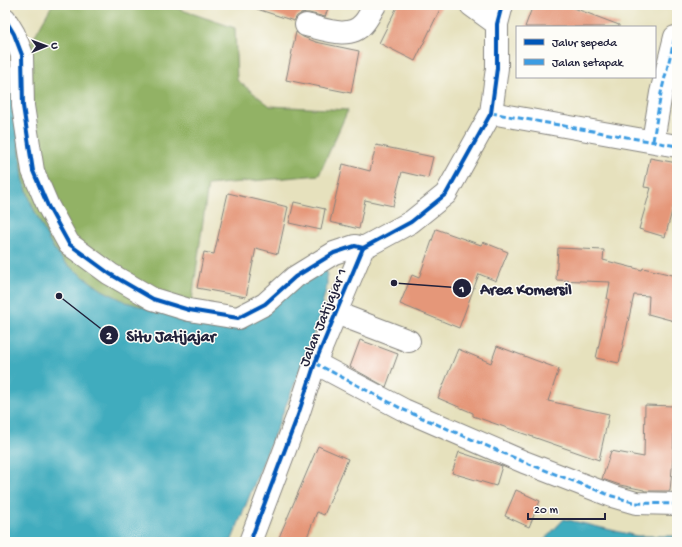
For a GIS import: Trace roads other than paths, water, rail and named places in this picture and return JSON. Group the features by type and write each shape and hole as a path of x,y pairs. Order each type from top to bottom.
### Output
{"street":[{"path":"306,25 342,32 355,31 364,24 374,5"},
{"path":"5,19 14,34 22,55 23,106 33,171 48,206 69,244 110,274 153,299 189,310 238,318 265,304 295,277 334,254 355,246 363,248 411,222 446,194 491,113 497,68 499,14 471,5"},
{"path":"653,141 661,93 675,37"},
{"path":"491,113 677,146"},
{"name":"Jalan Jatijajar 1","path":"250,542 298,415 315,363 363,248"},
{"path":"336,313 409,341"},
{"path":"315,363 404,410 524,462 612,496 636,503 677,504"}],"water":[{"path":"5,59 11,78 23,179 32,206 51,245 64,262 102,290 126,302 152,310 217,320 324,268 327,271 327,286 313,338 231,542 5,542"},
{"path":"564,519 637,536 677,536 677,542 542,542"}],"place":[{"name":"Area Komersil","path":"394,283"},
{"name":"Situ Jatijajar","path":"59,296"}]}
